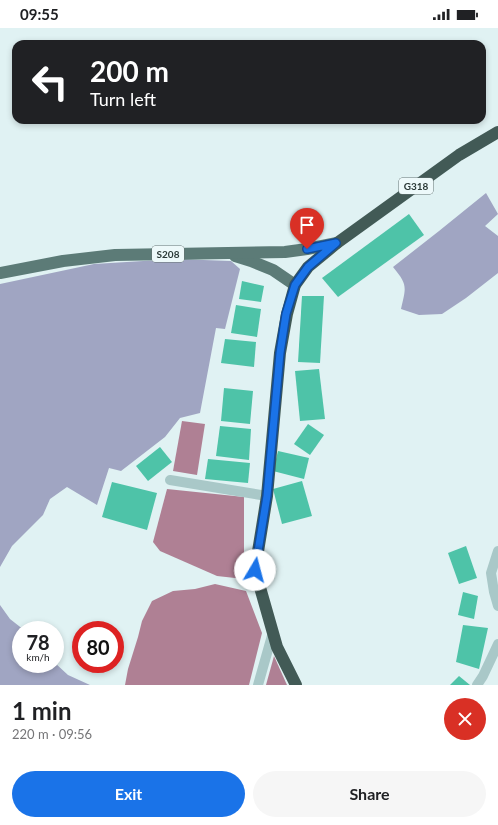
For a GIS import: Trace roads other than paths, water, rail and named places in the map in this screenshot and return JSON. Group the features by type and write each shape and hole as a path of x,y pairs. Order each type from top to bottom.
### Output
{"highway":[{"name":"G318","path":"296,685 277,647 255,570 267,496 280,353 286,314 295,285 308,267 336,243 459,155 498,132"}],"main road":[{"name":"S208","path":"0,273 63,261 116,255 285,252 336,243"},
{"path":"224,254 251,261 273,270 295,285"}],"street":[{"path":"170,480 267,496"},
{"path":"498,551 491,573 498,606"},
{"path":"258,685 273,632"},
{"path":"478,685 498,644"}]}
